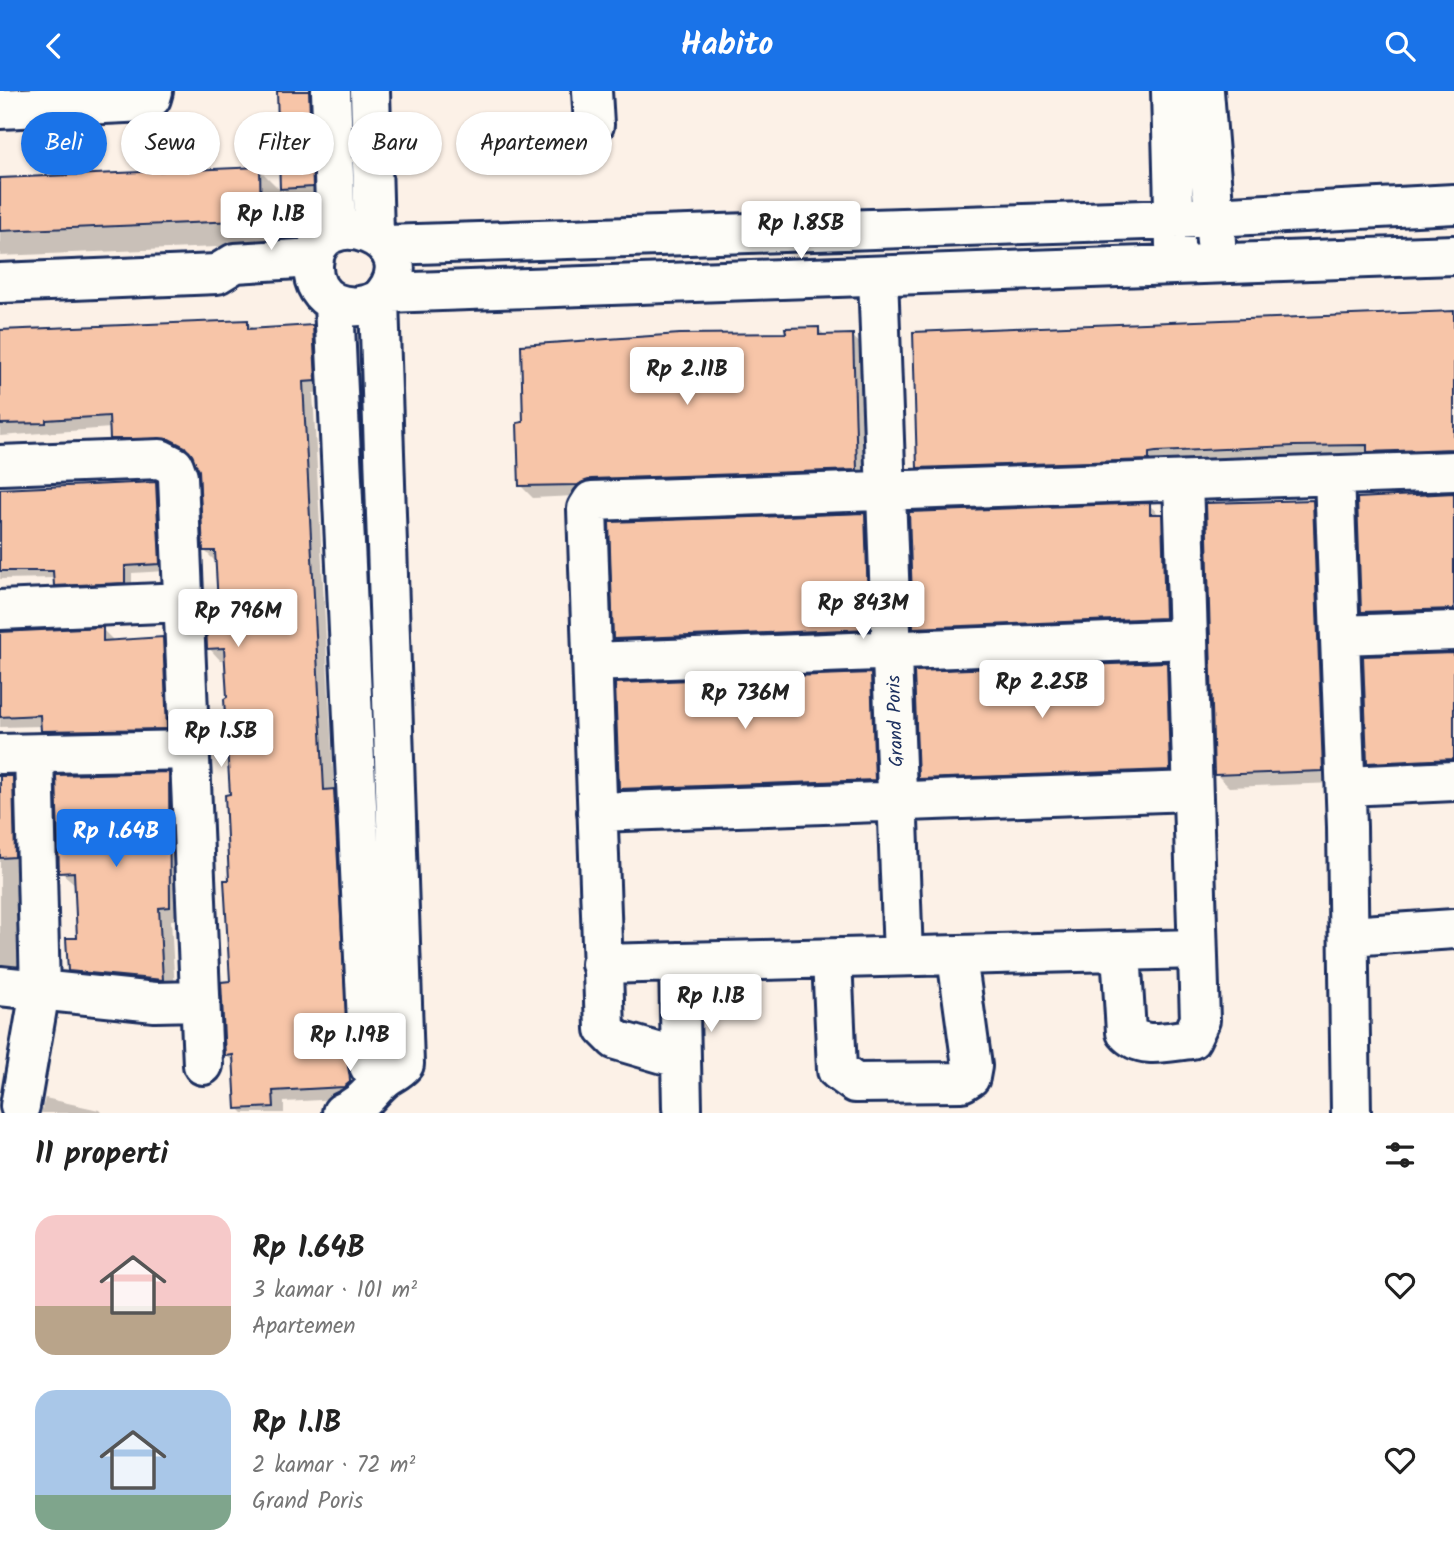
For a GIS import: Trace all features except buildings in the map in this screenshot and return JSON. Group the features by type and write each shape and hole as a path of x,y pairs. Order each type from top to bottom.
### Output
{"street":[{"path":"0,109 146,102 153,91"},
{"path":"331,91 325,268 369,1066 373,1072 387,1076"},
{"path":"342,1113 367,1098 387,1076 398,1072 404,1064 382,296 394,269 380,240 370,91"},
{"path":"1171,91 1176,265"},
{"path":"1204,91 1218,263"},
{"path":"0,283 217,274 235,263 325,268 362,229 380,240 1175,219 1454,204"},
{"path":"325,268 349,308 365,307 382,296 1454,255"},
{"name":"Grand Poris","path":"878,276 903,956"},
{"path":"0,465 160,459 174,466 179,488 203,1065"},
{"path":"681,1059 609,1037 605,1029 587,509 592,501 1454,471"},
{"path":"1334,476 1346,786 1351,1113"},
{"path":"1121,952 1126,1032 1133,1040 1145,1043 1191,1039 1200,1020 1183,481"},
{"path":"0,610 184,602"},
{"path":"1339,635 1454,631"},
{"path":"592,662 893,648 1187,639"},
{"path":"20,1106 40,991 17,754 191,750"},
{"path":"1346,786 1454,781"},
{"path":"597,812 1192,791"},
{"path":"1349,936 1454,929"},
{"path":"601,964 1197,950"},
{"path":"832,958 837,1070 855,1083 962,1082 970,1077 972,1066 957,957"},
{"path":"680,962 682,1108"},
{"path":"0,986 155,1002 199,1001"}]}
